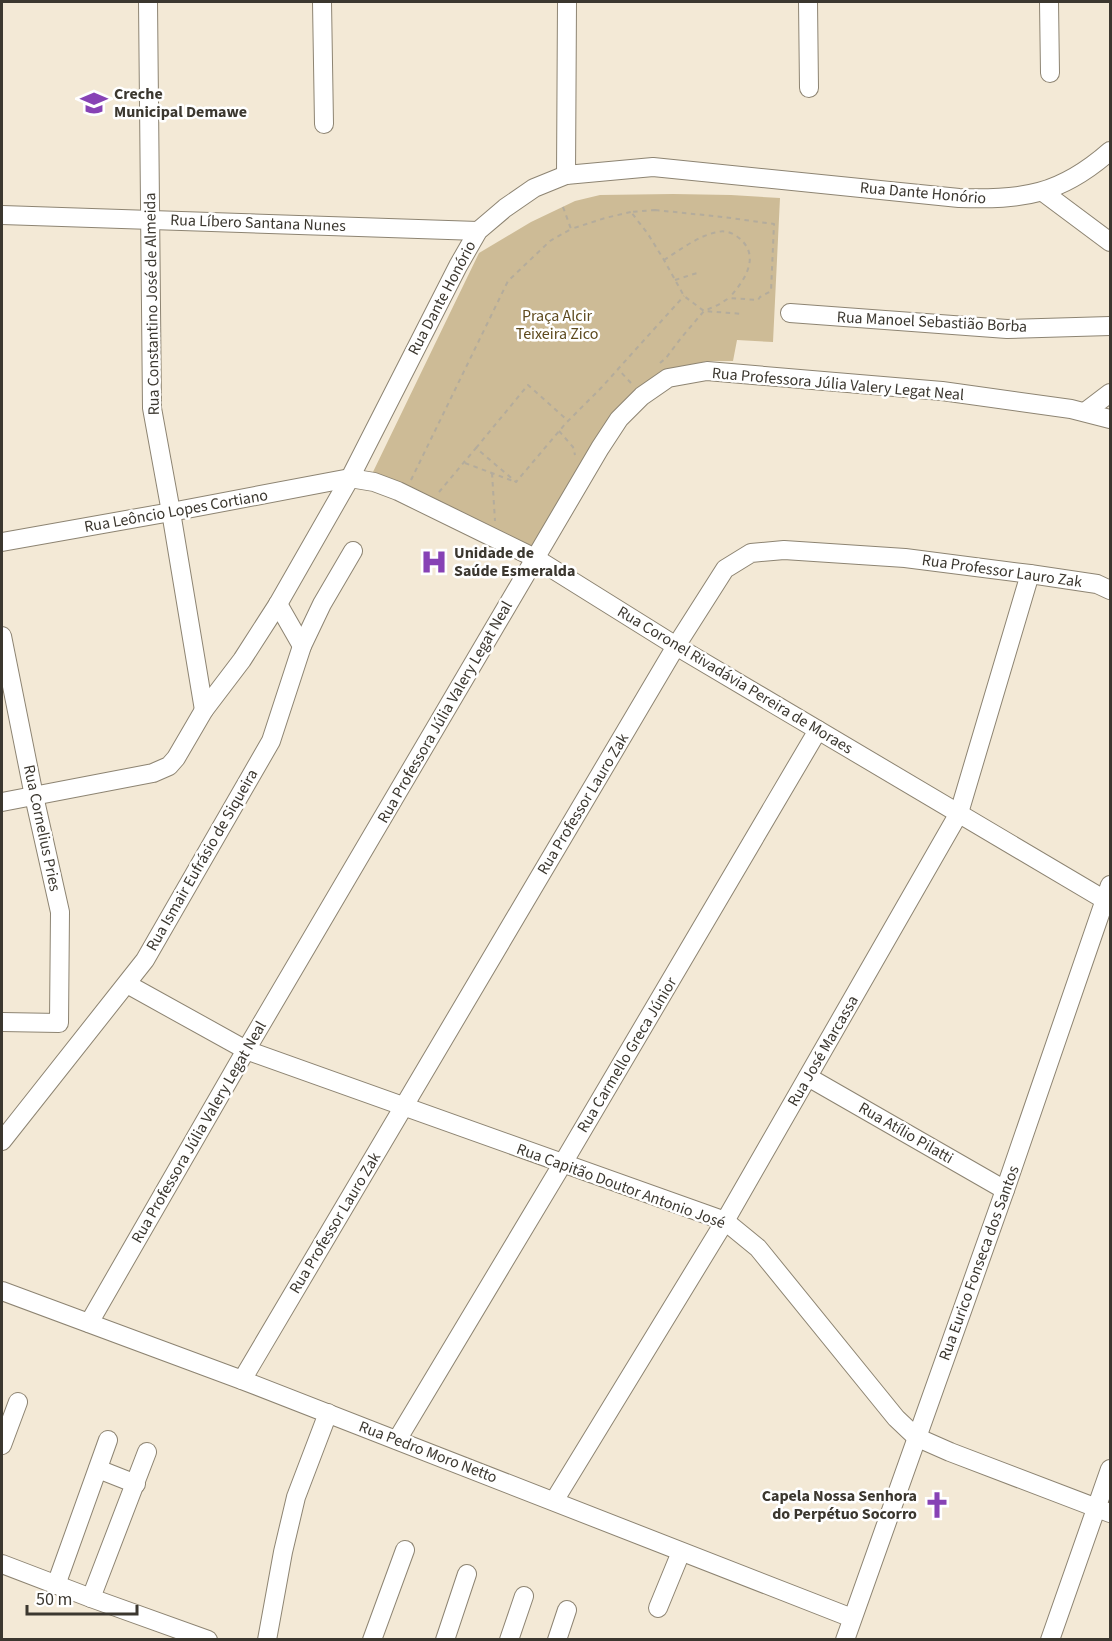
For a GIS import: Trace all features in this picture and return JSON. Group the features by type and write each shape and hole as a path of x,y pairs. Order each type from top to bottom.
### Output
{"street":[{"name":"Rua Constantino José de Almeida","path":"148,2 152,408 204,710"},
{"path":"322,2 324,124"},
{"path":"566,174 567,2"},
{"path":"808,2 809,88"},
{"path":"1049,2 1050,73"},
{"name":"Rua Dante Honório","path":"34,796 153,773 169,766 176,758 204,710 280,608 478,231 505,207 534,188 566,174 653,167 959,198 992,199 1043,192 1095,164 1110,151"},
{"path":"1043,192 1110,242"},
{"name":"Rua Líbero Santana Nunes","path":"2,215 478,231"},
{"name":"Rua Manoel Sebastião Borba","path":"790,313 1007,329 1110,326"},
{"name":"Rua Professora Júlia Valery Legat Neal","path":"89,1323 246,1050 600,448 619,419 642,396 668,378 707,371 942,391 1071,409 1110,419"},
{"path":"1085,412 1110,393"},
{"name":"Rua Leôncio Lopes Cortiano","path":"2,542 350,478"},
{"name":"Rua Coronel Rivadávia Pereira de Moraes","path":"350,478 374,482 398,491 536,558 676,646 818,730 959,813 1109,896"},
{"name":"Rua Ismair Eufrásio de Siqueira","path":"2,1141 145,960 271,741 297,638 322,604 353,550"},
{"name":"Rua Professor Lauro Zak","path":"242,1380 676,646 725,569 751,553 784,550 819,551 905,558 1030,574 1097,584 1110,590"},
{"name":"Rua José Marcassa","path":"554,1501 725,1221 959,813 1030,574"},
{"path":"280,608 297,638"},
{"name":"Rua Cornelius Pries","path":"2,636 60,912 59,1023 2,1022"},
{"name":"Rua Carmello Greca Júnior","path":"397,1440 818,730"},
{"path":"2,802 34,796"},
{"name":"Rua Eurico Fonseca dos Santos","path":"845,1640 1109,896"},
{"name":"Rua Capitão Doutor Antonio José","path":"127,984 246,1050 725,1221 758,1248 896,1418 916,1437 1104,1510"},
{"name":"Rua Atílio Pilatti","path":"808,1077 1005,1190"},
{"name":"Rua Pedro Moro Netto","path":"2,1290 328,1413 852,1618"},
{"path":"2,1445 18,1402"},
{"path":"267,1640 283,1552 297,1497 328,1413"},
{"path":"56,1585 108,1440"},
{"path":"91,1598 147,1452"},
{"path":"98,1469 135,1484"},
{"path":"1050,1640 1104,1510 1110,1469"},
{"path":"372,1640 405,1550"},
{"path":"658,1608 681,1552"},
{"path":"2,1564 208,1640"},
{"path":"445,1640 467,1574"},
{"path":"510,1640 524,1596"},
{"path":"556,1640 567,1610"}],"path":[{"path":"563,207 571,229"},
{"path":"408,487 508,281 550,242 571,229 630,212 655,210 774,224 771,291 758,300 729,298"},
{"path":"630,212 648,234 684,296 704,311 743,314"},
{"path":"659,364 704,311 729,298 744,281 750,258 747,244 734,234 720,231 710,234 664,260"},
{"path":"675,280 697,273"},
{"path":"516,482 568,420 684,296"},
{"path":"618,369 634,386"},
{"path":"433,499 528,385 568,420"},
{"path":"559,431 573,447 576,459"},
{"path":"476,448 516,482"},
{"path":"464,462 516,482"},
{"path":"492,473 496,529"}],"green space":[{"name":"Praça Alcir Teixeira Zico","path":"673,194 780,198 773,342 737,340 733,361 707,361 668,371 641,388 534,548 372,474 479,253 531,222 575,201 600,195"}],"place":[{"name":"Creche Municipal Demawe","path":"94,103"},
{"name":"Unidade de Saúde Esmeralda","path":"434,562"},
{"name":"Capela Nossa Senhora do Perpétuo Socorro","path":"937,1505"}]}
